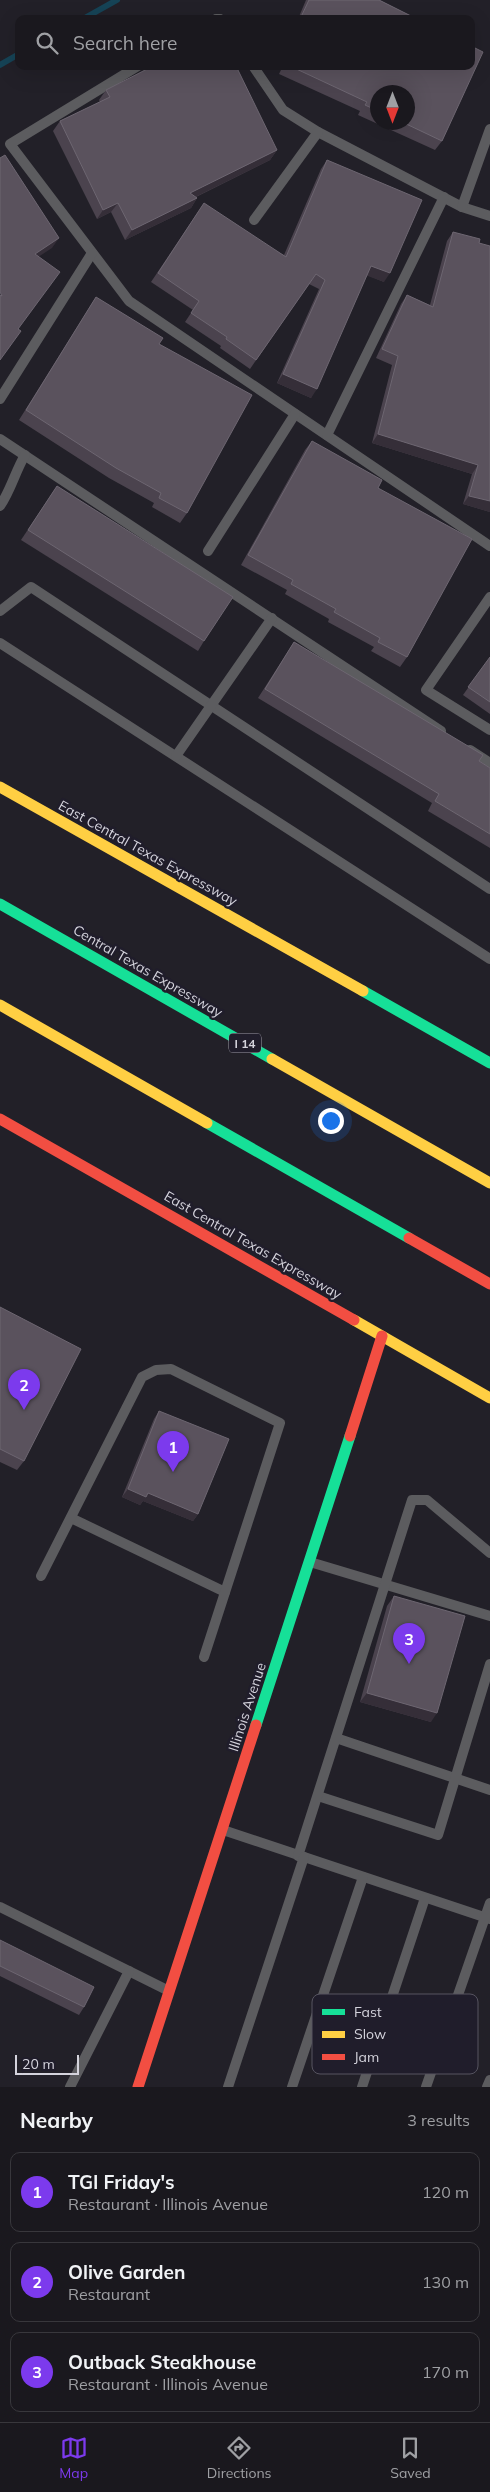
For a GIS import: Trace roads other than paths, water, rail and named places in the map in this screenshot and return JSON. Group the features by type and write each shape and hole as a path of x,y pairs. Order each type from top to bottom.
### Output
{"main road":[{"name":"East Central Texas Expressway","path":"0,787 490,1063"},
{"name":"Central Texas Expressway","path":"0,904 490,1183"},
{"path":"0,1005 490,1284"},
{"name":"East Central Texas Expressway","path":"0,1119 490,1398"},
{"name":"Illinois Avenue","path":"138,2087 382,1336"}],"lane":[{"path":"131,70 10,144 129,301 490,546"},
{"path":"256,70 283,110 318,132 462,207 490,216"},
{"path":"462,207 490,130"},
{"path":"254,220 318,132"},
{"path":"327,435 444,197"},
{"path":"0,399 92,252"},
{"path":"208,551 295,414"},
{"path":"0,439 490,763"},
{"path":"0,506 9,493 18,467 26,455"},
{"path":"0,611 31,587 490,889"},
{"path":"490,597 426,690 490,730"},
{"path":"176,756 272,618"},
{"path":"0,643 490,959"},
{"path":"41,1576 142,1377 156,1370 171,1368 280,1423 204,1657"},
{"path":"228,2087 412,1500 427,1500 490,1553"},
{"path":"71,1518 225,1592"},
{"path":"310,1562 386,1583 490,1616"},
{"path":"318,1796 438,1835 490,1664"},
{"path":"336,1738 490,1790"},
{"path":"222,1830 488,1919"},
{"path":"323,1994 363,1877"},
{"path":"393,1994 425,1898"},
{"path":"460,1994 488,1919 490,1903"},
{"path":"0,1907 170,1991"},
{"path":"70,2087 128,1971"},
{"path":"292,2087 312,2028"},
{"path":"362,2087 366,2074"},
{"path":"426,2087 431,2074"},
{"path":"488,2087 490,2080"}],"waterway":[{"path":"90,15 117,0"},
{"path":"0,65 15,56"}],"place":[{"name":"Olive Garden","path":"24,1410"},
{"name":"TGI Friday's","path":"173,1472"},
{"name":"Outback Steakhouse","path":"409,1664"}]}
